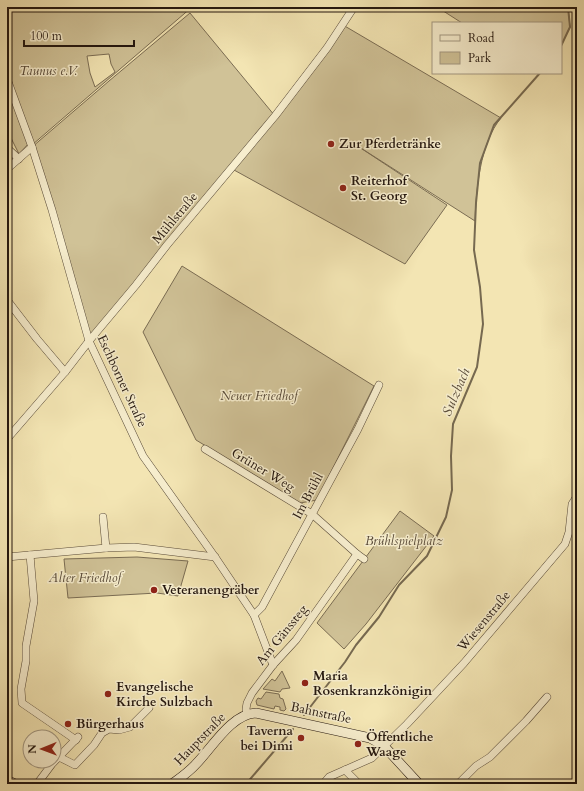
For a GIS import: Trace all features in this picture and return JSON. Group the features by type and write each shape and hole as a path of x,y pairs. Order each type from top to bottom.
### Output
{"street":[{"name":"Mühlstraße","path":"7,439 65,372 88,340 136,285 167,245 275,116 327,48 354,7"},
{"name":"Eschborner Straße","path":"7,79 32,147 64,249 88,340 143,456 215,557 254,615 273,665"},
{"path":"7,169 32,147"},
{"path":"7,148 19,159"},
{"path":"7,300 65,372"},
{"name":"Im Brühl","path":"254,615 262,607 358,429 379,385"},
{"name":"Grüner Weg","path":"205,448 312,514 364,559"},
{"name":"Wiesenstraße","path":"323,784 329,777 372,758 407,724 464,663 565,544 569,532 572,504 577,496"},
{"path":"103,517 106,548"},
{"path":"7,557 106,548 134,547 215,557"},
{"name":"Am Gänssteg","path":"247,714 247,703 252,693 273,665 296,640 357,554"},
{"path":"30,555 34,601 26,646 26,671 21,689 22,703 77,738 62,754"},
{"path":"458,784 476,766 490,757 526,721 547,697"},
{"path":"62,758 75,765 94,745 102,733 109,729 119,730 130,728 149,708"},
{"name":"Bahnstraße","path":"247,714 256,713 269,715 370,738 384,746 419,784"},
{"name":"Hauptstraße","path":"172,784 196,764 232,724 247,714"},
{"path":"38,784 48,769"},
{"path":"345,770 359,784"},
{"path":"7,780 15,784"}],"green space":[{"name":"Taunus e.V.","path":"7,7 192,7 32,145 7,79","holes":["109,54 111,64 115,72 95,87 90,73 87,56"]},
{"path":"437,7 568,7 570,27 562,44 562,22 460,22"},
{"path":"190,13 275,116 343,25 501,118 488,140 480,167 475,221 353,143 447,205 405,264 234,170 89,341 32,147"},
{"path":"9,90 29,143 19,154 7,130 7,91"},
{"name":"Neuer Friedhof","path":"182,266 374,386 317,500 300,503 196,440 143,332"},
{"name":"Brühlspielplatz","path":"400,511 434,536 366,624 344,649 317,623"},
{"name":"Alter Friedhof","path":"137,557 188,561 178,596 157,593 68,598 64,559"},
{"path":"282,671 290,688 282,689 280,692 263,689 272,679 275,681"},
{"path":"266,692 279,694 280,698 283,699 286,709 284,711 280,710 280,707 275,706 274,709 257,705 256,701 258,698 261,699"}],"waterway":[{"name":"Sulzbach","path":"562,44 570,27 568,7"},
{"name":"Sulzbach","path":"304,715 345,662 356,645 379,617 399,585 427,556 446,517 452,490 451,456 453,424 477,367 483,324 480,287 474,250 476,203 480,163 494,125 539,74"},
{"name":"Sulzbach","path":"246,784 293,729"}],"place":[{"name":"Zur Pferdetränke","path":"331,144"},
{"name":"Reiterhof St. Georg","path":"343,188"},
{"name":"Veteranengräber","path":"154,590"},
{"name":"Maria Rosenkranzkönigin","path":"305,683"},
{"name":"Evangelische Kirche Sulzbach","path":"108,694"},
{"name":"Bürgerhaus","path":"68,724"},
{"name":"Taverna bei Dimi","path":"301,738"},
{"name":"Öffentliche Waage","path":"358,744"}]}
